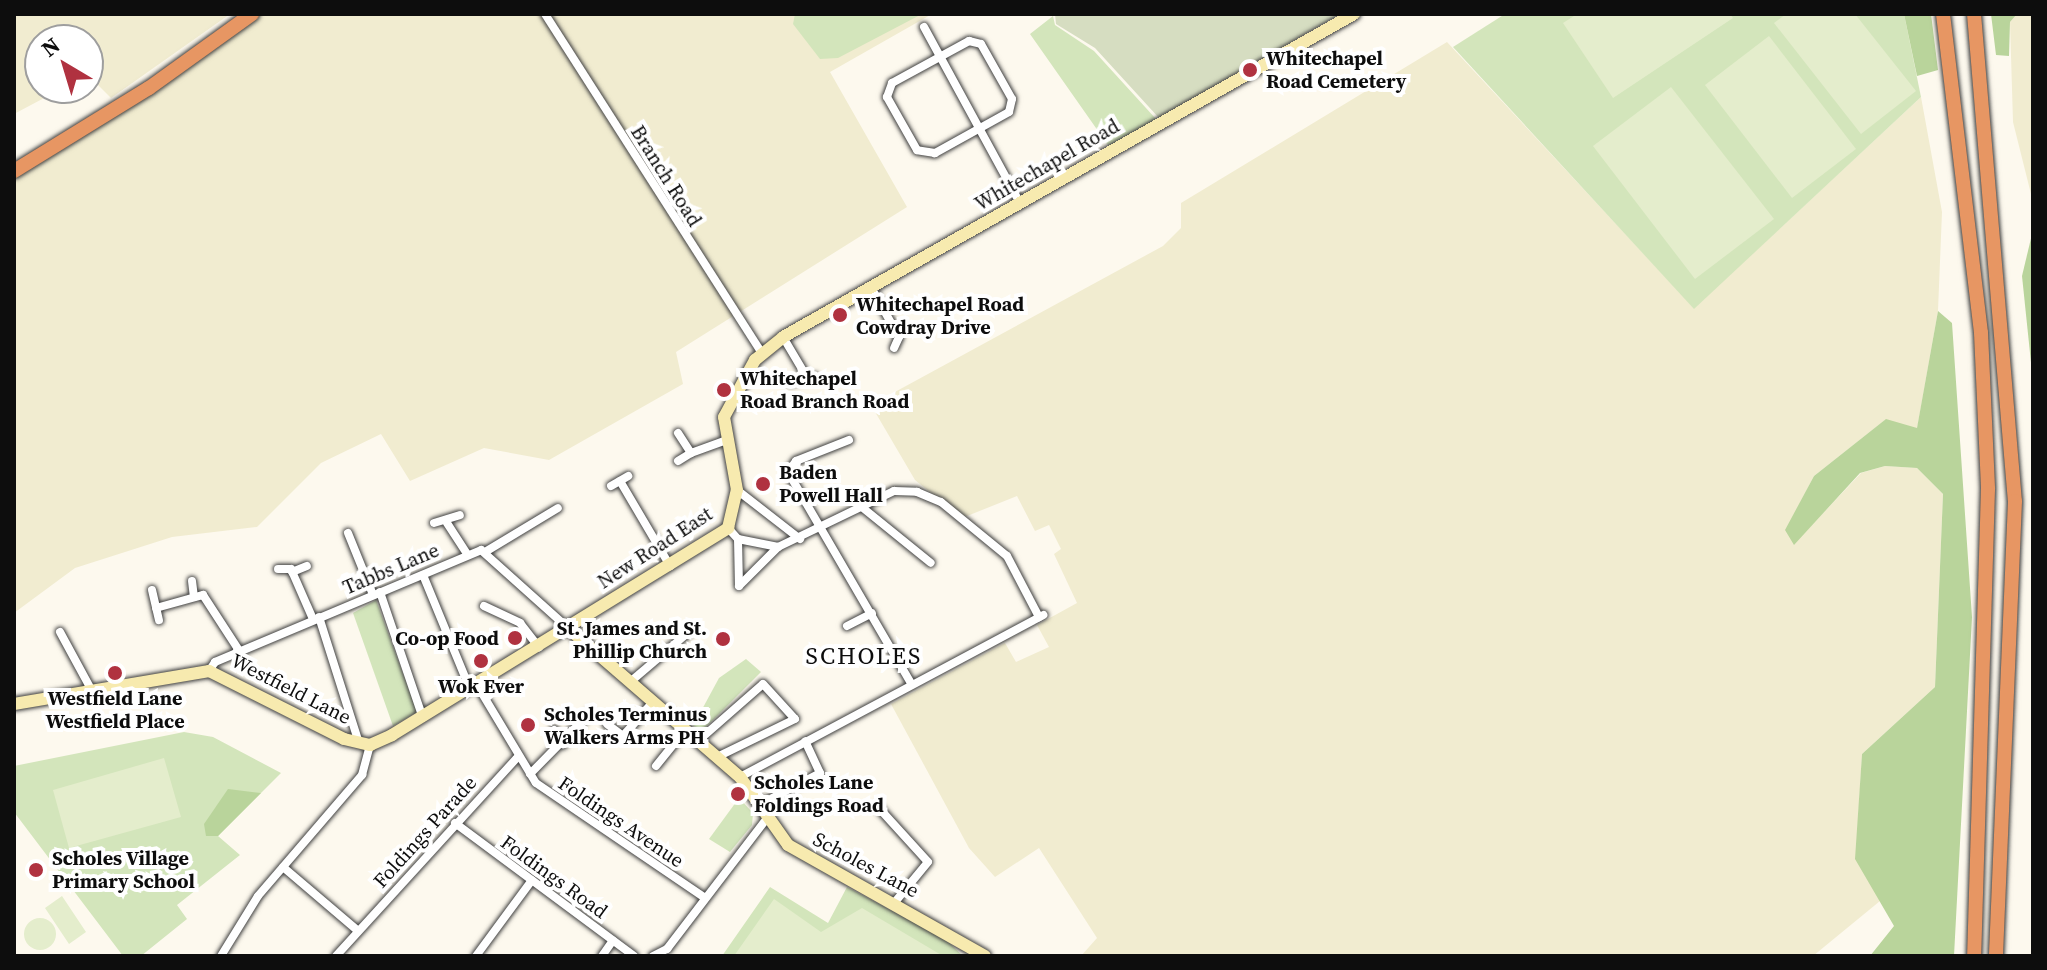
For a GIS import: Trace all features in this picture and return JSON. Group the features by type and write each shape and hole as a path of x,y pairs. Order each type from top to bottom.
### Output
{"highway":[{"path":"14,171 149,88 252,14"},
{"path":"1943,14 1980,320 1988,489 1974,956"},
{"path":"1974,14 2015,501 1996,956"}],"main road":[{"name":"Whitechapel Road","path":"762,353 783,337 1354,14"},
{"name":"New Road East","path":"569,629 728,528 737,490 727,440 729,401 762,353"},
{"name":"Westfield Lane","path":"14,704 209,671 364,744 423,718 569,629"},
{"name":"Scholes Lane","path":"569,629 740,777 788,845 895,902 984,956"}],"street":[{"name":"Branch Road","path":"545,14 762,353"},
{"path":"924,27 1020,203"},
{"path":"969,41 981,44 1012,99 1009,112 979,128 935,153 917,150 887,97 892,83 969,41"},
{"path":"872,289 899,337 894,348"},
{"path":"783,337 810,376 790,382"},
{"path":"678,433 691,453"},
{"path":"678,461 727,440"},
{"path":"849,440 796,461 788,472 825,527 912,685"},
{"path":"619,481 670,566"},
{"path":"737,490 800,539"},
{"path":"738,539 739,586 778,547 825,527 894,491 941,502 1007,556 1041,616 740,777"},
{"path":"558,508 485,552 569,629"},
{"path":"863,508 931,563"},
{"path":"434,523 447,523 460,515"},
{"path":"447,523 468,555"},
{"path":"728,528 738,539 778,547"},
{"path":"348,533 376,593 423,718"},
{"name":"Tabbs Lane","path":"209,671 240,652 316,618 468,555 485,552"},
{"path":"278,569 292,570 307,566"},
{"path":"221,956 283,867 362,775 364,744 316,618 292,570"},
{"name":"Foldings Avenue","path":"423,575 474,687 530,774 563,806 704,897"},
{"path":"192,581 194,597"},
{"path":"152,590 159,620"},
{"path":"156,608 203,595 240,652"},
{"path":"484,606 520,623 539,647"},
{"path":"847,626 872,613"},
{"path":"630,682 690,631"},
{"path":"60,632 91,689"},
{"path":"698,741 763,684 795,719 717,757"},
{"path":"607,724 623,736 653,702"},
{"path":"530,774 563,744 590,713"},
{"path":"554,730 563,744"},
{"path":"656,766 685,730"},
{"path":"759,805 820,773 805,741"},
{"name":"Foldings Parade","path":"338,955 357,930 518,757"},
{"path":"878,807 928,862 895,902"},
{"path":"653,956 667,949 768,817"},
{"name":"Foldings Road","path":"455,823 634,956"},
{"path":"283,867 357,930"},
{"path":"476,956 532,880"},
{"path":"602,956 613,940"}],"shaded area":[{"path":"14,14 230,14 111,98 104,91 104,24 24,24 24,104 33,104 14,114"},
{"path":"252,14 932,14 830,72 907,207 676,352 683,384 549,460 484,448 410,481 381,434 321,463 257,527 172,537 75,568 14,613 14,171"},
{"path":"2017,14 2033,14 2033,202 2013,122 2010,22"},
{"path":"1447,42 1694,308 1921,97 1942,212 1938,311 1917,429 1885,420 1814,476 1786,530 1794,544 1861,473 1885,466 1917,468 1943,494 1935,687 1862,754 1856,858 1880,901 1813,956 1081,956 1097,938 1039,848 995,877 969,848 891,704 1005,643 1016,662 1049,647 1037,625 1077,603 1054,554 1061,549 1049,525 1035,531 1017,496 962,518 915,480 871,405 1163,246 1181,228 1181,203"}],"green space":[{"path":"795,14 922,14 838,58 820,59 793,24"},
{"path":"1055,14 1340,14 1159,118 1095,48 1056,24"},
{"path":"1505,14 1904,14 1921,97 1694,309 1453,47"},
{"path":"1577,14 1730,14 1733,18 1613,98 1563,23"},
{"path":"1786,14 1855,14 1916,91 1861,134 1774,23"},
{"path":"1904,14 1931,14 1938,70 1917,76"},
{"path":"1991,14 2017,14 2010,22 2009,56 1996,55"},
{"path":"1053,16 1055,25 1094,51 1156,119 1110,148 1030,34"},
{"path":"1769,36 1856,149 1792,198 1705,85"},
{"path":"1671,87 1774,219 1695,279 1593,146"},
{"path":"2033,230 2033,382 2022,276"},
{"path":"1938,311 1952,323 1972,617 1954,956 1870,956 1894,926 1855,859 1862,754 1935,687 1943,494 1917,468 1885,466 1860,473 1794,545 1785,530 1814,476 1886,419 1917,428"},
{"path":"376,600 417,712 393,726 353,613"},
{"path":"746,659 761,672 703,730 693,726 719,678"},
{"path":"184,732 213,737 281,773 218,836 240,855 177,905 187,919 141,956 123,956 14,812 14,766"},
{"path":"164,758 181,817 69,848 53,790"},
{"path":"228,789 261,793 218,836 206,836 204,824"},
{"path":"739,798 753,813 752,825 730,852 709,839"},
{"path":"770,887 828,923 847,887 945,939 963,956 722,956"},
{"path":"62,896 86,932 69,944 45,908"},
{"path":"774,899 821,932 862,908 943,956 734,956"},
{"path":"40,918 51,923 56,934 51,945 40,950 29,945 24,934 29,923"}],"place":[{"name":"Whitechapel Road Cemetery","path":"1250,70"},
{"name":"Whitechapel Road Cowdray Drive","path":"840,315"},
{"name":"Whitechapel Road Branch Road","path":"724,390"},
{"name":"Baden Powell Hall","path":"763,484"},
{"name":"Co-op Food","path":"515,638"},
{"name":"St. James and St. Phillip Church","path":"723,639"},
{"name":"Wok Ever","path":"481,661"},
{"name":"Westfield Lane Westfield Place","path":"115,673"},
{"name":"Scholes Terminus Walkers Arms PH","path":"528,725"},
{"name":"Scholes Lane Foldings Road","path":"738,794"},
{"name":"Scholes Village Primary School","path":"36,870"}],"district":[{"name":"SCHOLES","path":"864,656"}]}
